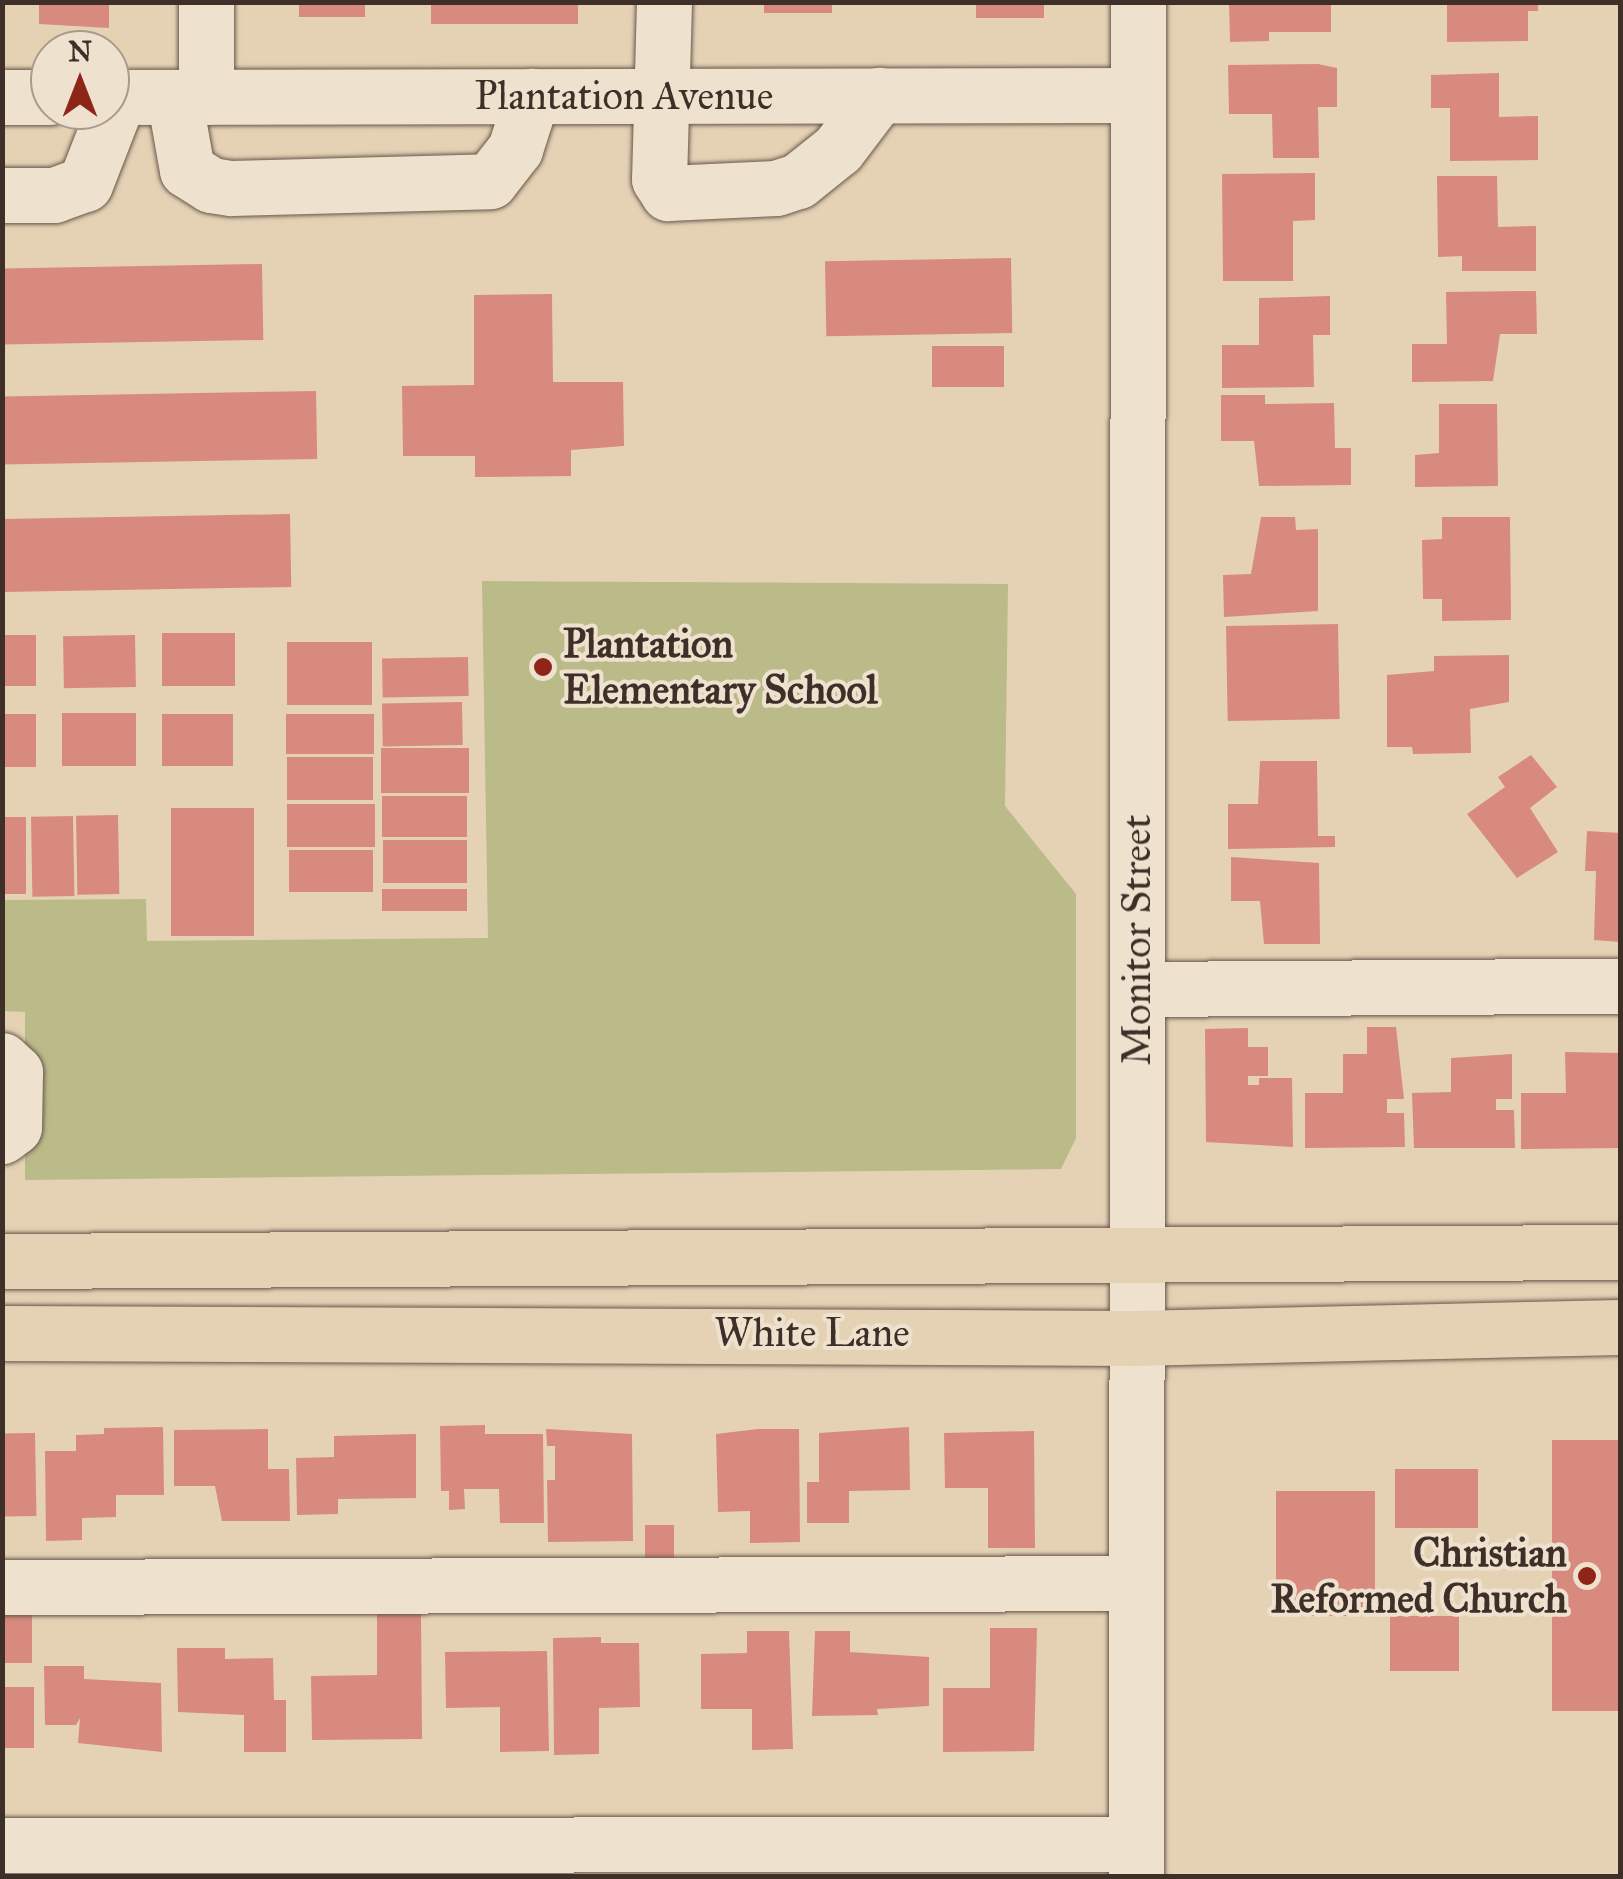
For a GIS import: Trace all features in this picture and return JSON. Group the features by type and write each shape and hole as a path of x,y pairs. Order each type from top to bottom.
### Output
{"main road":[{"name":"White Lane","path":"2,1261 1135,1259 1620,1252"},
{"name":"White Lane","path":"2,1332 1134,1338 1620,1327"}],"street":[{"path":"206,2 190,96 187,170 210,185 231,188 490,181 516,148 532,96"},
{"path":"664,2 659,179 663,190 678,195 798,181 838,148 879,95"},
{"name":"Monitor Street","path":"1136,1860 1138,2"},
{"name":"Plantation Avenue","path":"130,96 1138,94"},
{"path":"2,97 30,97"},
{"path":"2,195 54,195 85,184 103,130"},
{"path":"1136,989 1620,986"},
{"path":"2,1060 15,1072 14,1127 2,1136"},
{"path":"2,1586 1135,1584"},
{"path":"2,1845 598,1860 1136,1860"}],"shaded area":[{"path":"482,581 1008,584 1005,806 1076,894 1076,1138 1061,1169 25,1180 25,1012 3,1011 3,900 146,899 147,941 488,938"}],"building":[{"path":"39,2 109,2 109,28 39,24"},
{"path":"299,2 365,2 365,17 299,17"},
{"path":"431,2 578,2 578,24 431,24"},
{"path":"764,2 832,2 832,13 764,13"},
{"path":"976,2 1044,2 1044,18 976,18"},
{"path":"1229,2 1331,2 1331,32 1269,32 1269,41 1230,42"},
{"path":"1447,2 1538,2 1538,11 1528,11 1528,41 1447,42"},
{"path":"1318,64 1337,68 1337,107 1318,107 1319,158 1273,158 1272,114 1229,114 1228,65"},
{"path":"1499,73 1499,117 1538,116 1538,160 1450,161 1450,108 1431,108 1431,75"},
{"path":"1315,173 1315,220 1293,221 1293,281 1223,281 1222,174"},
{"path":"1437,176 1497,176 1498,227 1536,226 1536,271 1462,271 1462,256 1438,257"},
{"path":"1011,258 1012,333 826,336 825,261"},
{"path":"262,264 263,340 3,345 2,269"},
{"path":"1536,291 1537,334 1500,334 1493,381 1412,382 1412,344 1447,344 1446,292"},
{"path":"552,294 553,382 623,382 624,446 571,450 571,476 475,477 475,456 403,456 402,386 474,385 474,295"},
{"path":"1330,296 1330,335 1313,335 1314,387 1222,388 1222,345 1259,345 1259,298"},
{"path":"932,346 1004,346 1004,387 932,387"},
{"path":"316,391 317,459 3,464 2,396"},
{"path":"1221,395 1265,395 1265,404 1334,403 1335,448 1351,448 1351,485 1259,486 1254,441 1221,441"},
{"path":"1439,404 1497,404 1498,486 1415,487 1415,455 1439,453"},
{"path":"290,514 291,587 3,592 2,519"},
{"path":"1261,517 1295,517 1296,530 1318,529 1318,611 1224,617 1223,575 1251,574"},
{"path":"1442,517 1510,517 1511,620 1442,621 1442,599 1423,599 1422,540 1442,539"},
{"path":"1338,624 1340,719 1228,721 1226,626"},
{"path":"162,633 235,633 235,686 162,686"},
{"path":"2,635 36,635 36,686 2,686"},
{"path":"135,635 136,687 64,688 63,636"},
{"path":"287,642 372,642 372,705 287,705"},
{"path":"1509,655 1509,702 1470,709 1471,753 1413,754 1412,747 1387,747 1387,675 1434,671 1434,656"},
{"path":"468,657 469,696 383,697 382,659"},
{"path":"462,702 463,745 383,746 382,703"},
{"path":"62,713 136,713 136,766 62,766"},
{"path":"2,714 36,714 36,767 2,767"},
{"path":"162,714 233,714 233,766 162,766"},
{"path":"286,714 374,714 374,754 286,754"},
{"path":"381,748 469,748 469,793 381,793"},
{"path":"1531,755 1557,787 1530,808 1558,852 1517,878 1467,814 1505,787 1498,777"},
{"path":"287,757 373,757 373,800 287,800"},
{"path":"1260,761 1317,761 1318,836 1335,836 1335,847 1228,849 1228,804 1258,804"},
{"path":"382,796 467,796 467,837 382,837"},
{"path":"287,804 375,804 375,847 287,847"},
{"path":"171,808 254,808 254,936 171,936"},
{"path":"118,815 119,894 77,895 76,816"},
{"path":"73,816 74,896 32,897 31,817"},
{"path":"2,817 26,817 26,894 2,894"},
{"path":"1587,831 1620,833 1620,942 1594,940 1596,871 1585,871"},
{"path":"383,840 467,840 467,883 383,883"},
{"path":"289,850 373,850 373,892 289,892"},
{"path":"1231,857 1319,863 1320,944 1264,944 1260,901 1231,901"},
{"path":"382,889 467,889 467,911 382,911"},
{"path":"1367,1027 1396,1027 1404,1099 1387,1099 1387,1113 1404,1113 1405,1147 1305,1148 1305,1093 1343,1093 1343,1054 1367,1054"},
{"path":"1248,1028 1248,1047 1268,1047 1268,1076 1248,1076 1248,1085 1259,1085 1259,1078 1292,1078 1293,1147 1206,1142 1205,1029"},
{"path":"1565,1052 1620,1053 1620,1148 1521,1149 1521,1093 1566,1093"},
{"path":"1512,1054 1512,1099 1496,1099 1496,1110 1514,1110 1515,1148 1414,1148 1412,1093 1451,1092 1451,1058"},
{"path":"485,1425 485,1434 543,1434 544,1523 500,1523 499,1489 464,1489 465,1509 449,1510 449,1491 441,1491 440,1426"},
{"path":"163,1427 164,1495 116,1495 116,1517 82,1518 82,1540 46,1541 45,1451 76,1451 76,1435 104,1434 104,1428"},
{"path":"909,1427 910,1490 849,1491 849,1523 807,1523 807,1482 819,1482 819,1433"},
{"path":"268,1429 268,1469 289,1469 290,1521 222,1521 215,1486 174,1486 174,1430"},
{"path":"546,1429 632,1434 633,1541 548,1542 547,1480 555,1480 555,1446 547,1446"},
{"path":"799,1429 800,1542 750,1543 750,1511 718,1512 716,1434"},
{"path":"1034,1431 1035,1548 988,1548 988,1488 945,1488 944,1433"},
{"path":"35,1433 36,1516 3,1517 2,1434"},
{"path":"416,1434 416,1498 338,1499 338,1514 297,1515 296,1458 334,1457 334,1436"},
{"name":"Christian Reformed Church","path":"1552,1440 1620,1440 1620,1711 1552,1711"},
{"path":"1395,1469 1478,1469 1478,1528 1395,1528"},
{"path":"1276,1491 1375,1491 1375,1616 1276,1616"},
{"path":"645,1525 674,1525 674,1569 645,1569"},
{"path":"421,1610 422,1739 312,1740 311,1676 377,1675 377,1611"},
{"path":"2,1615 32,1615 32,1663 2,1663"},
{"path":"1390,1616 1459,1616 1459,1671 1390,1671"},
{"path":"990,1628 1037,1628 1034,1751 943,1752 943,1688 990,1688"},
{"path":"747,1631 789,1631 793,1749 752,1750 752,1709 701,1709 701,1654 747,1653"},
{"path":"815,1631 850,1631 850,1652 929,1657 929,1706 877,1709 878,1715 812,1716"},
{"path":"601,1637 601,1643 639,1643 640,1707 599,1708 599,1754 554,1755 553,1638"},
{"path":"177,1648 225,1648 225,1659 273,1658 274,1700 286,1700 286,1752 244,1752 244,1715 178,1712"},
{"path":"547,1651 549,1751 500,1752 500,1707 446,1708 445,1652"},
{"path":"44,1666 84,1666 84,1679 161,1683 162,1752 78,1743 80,1718 76,1725 45,1725"},
{"path":"2,1687 34,1687 34,1748 2,1748"}],"place":[{"name":"Plantation Elementary School","path":"543,667"},
{"name":"Christian Reformed Church","path":"1587,1576"}]}
